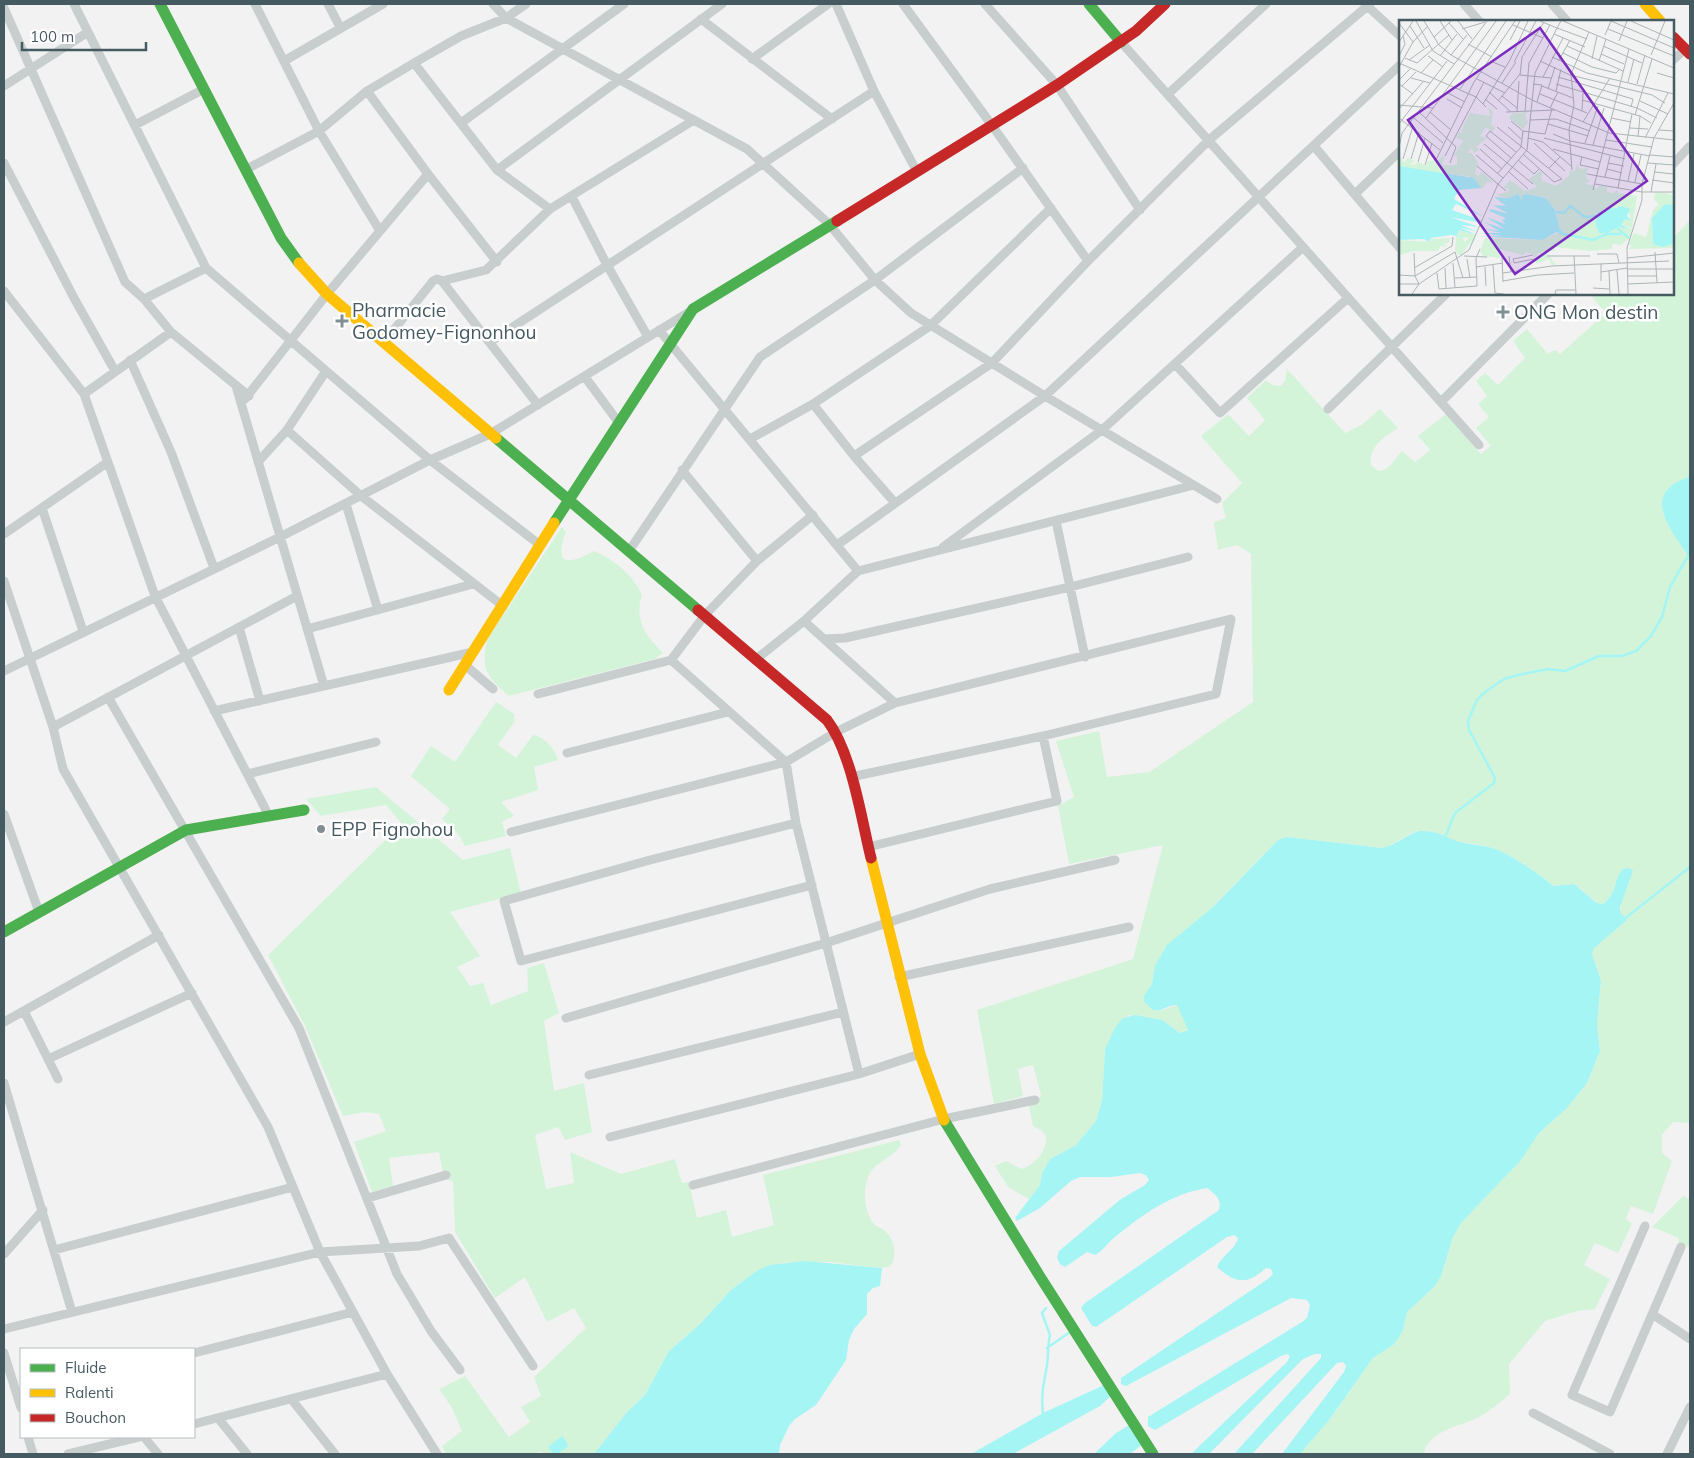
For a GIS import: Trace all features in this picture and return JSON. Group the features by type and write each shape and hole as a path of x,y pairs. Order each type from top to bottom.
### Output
{"street":[{"path":"74,4 206,268 430,460 540,545"},
{"path":"160,4 291,255 327,294 490,434 705,614 755,660 828,720 836,732 851,777 899,977 920,1054 944,1119 1039,1275 1153,1454"},
{"path":"255,4 319,131 380,231"},
{"path":"328,4 340,27"},
{"path":"284,61 340,27 383,4"},
{"path":"493,4 506,18 747,149 829,224 875,280 911,313 1217,499"},
{"path":"245,170 319,131 367,91 414,63 461,36 506,18 526,4"},
{"path":"461,123 624,4"},
{"path":"497,170 722,4"},
{"path":"752,58 828,4"},
{"path":"836,4 874,91 916,170"},
{"path":"903,4 1023,168 1088,262"},
{"path":"985,4 1057,85 1140,210"},
{"path":"1089,4 1479,446"},
{"path":"4,671 155,596 280,537 430,460 490,434 585,377 916,170 1057,85 1136,31 1165,4"},
{"path":"1168,94 1266,4"},
{"path":"1464,4 1478,20"},
{"path":"1552,4 1566,20"},
{"path":"1645,4 1659,20"},
{"path":"854,456 992,363 1088,262 1209,140 1368,5 1399,35"},
{"path":"4,8 29,70 125,282 144,299 171,332 249,396"},
{"path":"701,19 832,118"},
{"path":"4,86 88,32"},
{"path":"1674,38 1687,52 1674,59"},
{"path":"414,63 497,170 550,209"},
{"path":"837,544 1045,396 1399,67"},
{"path":"135,125 204,89"},
{"path":"367,91 428,174 497,262"},
{"path":"490,342 874,91"},
{"path":"384,342 434,281 442,282 486,270 497,262 524,232 550,209 694,120"},
{"path":"1314,146 1399,247"},
{"path":"1674,163 1690,146"},
{"path":"1355,194 1399,152"},
{"path":"4,163 74,298 115,371"},
{"path":"629,550 760,357 875,280 1023,168"},
{"path":"242,404 327,294 428,174"},
{"path":"572,197 648,337"},
{"path":"750,440 813,404 930,326 1051,208"},
{"path":"1393,240 1399,235"},
{"path":"939,550 1102,430 1303,247"},
{"path":"144,299 206,268"},
{"path":"442,282 538,405"},
{"path":"4,291 84,394 155,596 269,816"},
{"path":"1328,409 1392,348 1443,295"},
{"path":"1441,402 1547,295"},
{"path":"1176,364 1220,413 1348,298"},
{"path":"4,306 13,302"},
{"path":"449,690 568,500 694,309"},
{"path":"659,330 858,571"},
{"path":"84,394 171,332"},
{"path":"130,360 171,452 214,568"},
{"path":"258,462 287,430 326,371"},
{"path":"585,377 619,423"},
{"path":"236,385 324,686"},
{"path":"813,404 854,456 895,503"},
{"path":"287,430 360,495 502,606"},
{"path":"4,534 108,462"},
{"path":"682,470 757,560"},
{"path":"755,660 804,621 858,571 1194,485"},
{"path":"346,504 378,610"},
{"path":"42,508 83,631"},
{"path":"538,694 671,660 705,614 757,560 813,515"},
{"path":"1056,520 1085,656"},
{"path":"824,639 845,638 1188,558"},
{"path":"4,581 53,727 63,769 268,1127 320,1252 387,1374 438,1454"},
{"path":"307,629 473,584"},
{"path":"53,727 298,596"},
{"path":"511,832 786,762 836,732 895,703 1231,619 1216,694 1043,736 851,777"},
{"path":"804,621 895,703"},
{"path":"239,627 260,701"},
{"path":"214,711 473,652"},
{"path":"671,660 786,762 796,823 859,1074"},
{"path":"465,665 493,689"},
{"path":"108,697 299,1028 398,1274 431,1331 460,1370"},
{"path":"567,753 728,712"},
{"path":"868,847 1057,801 1043,736"},
{"path":"247,774 376,742"},
{"path":"4,932 186,830 304,810"},
{"path":"4,814 39,912"},
{"path":"796,823 650,860 504,901 521,960 812,885"},
{"path":"566,1018 826,943 990,889 1116,860"},
{"path":"899,977 1129,927"},
{"path":"4,1022 159,936"},
{"path":"48,1059 192,992"},
{"path":"24,1011 58,1079"},
{"path":"589,1075 844,1012"},
{"path":"610,1137 859,1074 920,1054"},
{"path":"4,1083 72,1312"},
{"path":"694,1185 944,1119 1035,1100"},
{"path":"368,1198 446,1175"},
{"path":"54,1250 293,1187"},
{"path":"4,1254 43,1210"},
{"path":"1645,1226 1572,1395 1610,1412 1681,1247"},
{"path":"4,1329 320,1252 419,1246 449,1238 533,1366"},
{"path":"195,1353 353,1312"},
{"path":"1652,1314 1690,1338"},
{"path":"4,1353 20,1398"},
{"path":"195,1424 387,1374"},
{"path":"292,1400 335,1454"},
{"path":"1667,1454 1690,1407"},
{"path":"1533,1413 1610,1454"},
{"path":"218,1418 247,1454"},
{"path":"28,1438 33,1454"},
{"path":"69,1454 135,1438"},
{"path":"145,1438 158,1454"}],"green space":[{"path":"1690,220 1690,476 1674,484 1663,514 1688,556 1690,556 1690,1121 1689,1123 1673,1122 1662,1135 1662,1153 1672,1161 1653,1214 1631,1206 1626,1219 1632,1224 1618,1253 1595,1243 1584,1265 1610,1279 1595,1309 1577,1311 1545,1321 1509,1364 1510,1394 1481,1416 1439,1434 1432,1439 1424,1454 1300,1454 1329,1420 1373,1358 1393,1345 1403,1330 1407,1312 1434,1287 1441,1276 1453,1237 1461,1223 1507,1174 1539,1133 1566,1109 1587,1083 1600,1051 1597,1024 1601,982 1592,954 1593,948 1626,920 1620,912 1621,901 1630,880 1615,883 1615,892 1603,904 1598,903 1574,884 1553,886 1527,866 1498,850 1456,841 1436,833 1426,831 1415,832 1382,848 1287,837 1270,848 1203,917 1148,990 1155,1011 1177,1005 1188,1029 1180,1033 1162,1020 1129,1015 1105,1049 1102,1101 1096,1121 1076,1145 1050,1159 1042,1173 1040,1185 1029,1199 1008,1187 995,1166 1006,1161 1021,1169 1031,1165 1045,1147 1046,1136 1041,1130 1033,1126 1029,1106 1037,1103 1041,1095 1033,1065 1018,1069 1023,1096 994,1104 977,1010 1133,959 1163,845 1069,864 1058,806 1074,797 1056,741 1099,731 1107,777 1149,772 1253,702 1251,554 1237,545 1218,550 1214,522 1226,518 1222,503 1242,483 1201,436 1228,414 1249,436 1265,420 1247,398 1266,380 1272,385 1281,386 1285,381 1287,369 1345,433 1363,424 1380,409 1398,428 1382,439 1372,453 1371,465 1378,471 1386,469 1402,451 1415,462 1430,450 1418,436 1446,414 1481,454 1491,446 1476,428 1489,417 1478,404 1487,396 1476,381 1485,373 1498,385 1525,358 1513,341 1527,329 1548,354 1555,350 1560,354 1606,313 1592,297 1593,295 1674,295 1674,237"},
{"path":"562,527 566,532 561,551 566,560 577,559 594,551 616,563 634,581 642,595 639,612 640,620 646,633 663,653 655,659 509,696 495,683 487,671 484,657 488,638"},
{"path":"496,702 514,714 515,721 498,745 516,758 533,735 537,736 549,744 558,760 534,767 538,790 501,802 514,816 502,822 506,836 465,846 459,835 442,819 450,809 411,776 431,746 455,762"},
{"path":"376,787 463,860 510,848 521,893 450,912 480,956 457,967 470,986 483,983 491,1005 528,991 527,968 544,963 559,1013 544,1021 554,1091 584,1083 592,1132 565,1140 558,1127 535,1135 546,1189 574,1183 570,1152 621,1174 675,1159 682,1183 689,1182 697,1218 726,1210 732,1237 774,1225 763,1175 899,1140 901,1145 898,1149 870,1173 865,1192 866,1207 871,1220 885,1231 893,1243 894,1257 891,1266 882,1268 828,1262 782,1263 758,1270 731,1290 700,1324 669,1351 645,1395 627,1412 594,1454 557,1454 569,1446 548,1447 553,1454 544,1454 541,1451 536,1454 446,1454 442,1446 462,1431 452,1408 439,1389 465,1376 509,1437 530,1422 521,1407 541,1396 534,1377 586,1328 574,1308 547,1322 525,1277 495,1298 455,1232 453,1181 444,1179 439,1152 389,1158 393,1186 372,1192 354,1142 386,1131 379,1114 365,1112 343,1116 305,1026 268,955 402,824 386,805 321,816 306,799"},
{"path":"1683,1196 1690,1199 1690,1247 1678,1243 1679,1238 1652,1227"}],"water":[{"path":"1690,476 1690,556 1688,556 1667,522 1662,504 1664,495 1670,487"},
{"path":"1419,831 1436,833 1460,842 1498,850 1527,866 1553,886 1574,884 1597,903 1603,904 1612,895 1617,878 1623,869 1629,868 1633,871 1620,907 1620,912 1627,920 1594,948 1592,954 1601,981 1597,1024 1600,1051 1587,1083 1566,1109 1539,1133 1521,1160 1461,1223 1453,1237 1441,1276 1434,1287 1407,1312 1403,1330 1398,1339 1393,1345 1373,1358 1329,1420 1300,1454 1282,1454 1344,1372 1346,1366 1343,1362 1337,1363 1252,1454 1234,1454 1321,1358 1321,1354 1315,1354 1303,1359 1209,1454 1191,1454 1287,1362 1290,1356 1287,1354 1281,1356 1155,1430 1148,1426 1148,1417 1302,1322 1307,1318 1310,1305 1307,1300 1291,1298 1126,1386 1121,1384 1121,1378 1268,1279 1273,1274 1271,1269 1266,1268 1247,1280 1236,1279 1224,1273 1217,1267 1237,1242 1238,1238 1234,1235 1227,1237 1096,1327 1092,1326 1081,1308 1085,1303 1219,1210 1220,1203 1217,1197 1207,1188 1170,1200 1136,1221 1095,1255 1087,1252 1065,1267 1060,1264 1057,1258 1059,1251 1121,1199 1145,1185 1149,1180 1146,1175 1140,1173 1111,1177 1080,1177 1071,1181 1040,1208 1017,1221 1015,1218 1040,1185 1042,1173 1050,1159 1076,1145 1096,1121 1102,1101 1105,1049 1115,1028 1123,1018 1135,1015 1162,1020 1180,1033 1188,1030 1177,1005 1157,1011 1149,1007 1144,1001 1144,996 1152,984 1155,966 1167,945 1213,907 1278,840 1287,837 1382,848"},
{"path":"805,1261 882,1268 880,1286 873,1288 867,1294 867,1314 854,1329 849,1340 846,1360 816,1405 795,1419 789,1426 780,1445 779,1454 594,1454 627,1412 645,1395 669,1351 700,1324 731,1290 758,1270 770,1265"},
{"path":"1104,1385 1112,1395 1100,1406 1013,1454 971,1454 1043,1413"},
{"path":"1131,1424 1143,1444 1130,1454 1094,1454 1116,1433"},
{"path":"562,1436 569,1446 557,1454 553,1454 548,1447"}],"waterway":[{"path":"1446,835 1455,813 1494,783 1495,778 1469,730 1468,721 1477,700 1504,679 1548,669 1565,671 1599,656 1622,656 1636,651 1651,636 1662,617 1670,587 1688,556"},
{"path":"1623,920 1690,867"},
{"path":"1043,1414 1042,1402 1050,1335 1042,1313 1046,1308"},
{"path":"1047,1348 1070,1332"}],"traffic: fast":[{"path":"160,4 281,238 299,263"},
{"path":"1089,4 1121,42"},
{"path":"554,523 693,309 837,221"},
{"path":"496,438 698,610"},
{"path":"4,932 186,830 304,810"},
{"path":"944,1120 1039,1275 1153,1454"}],"traffic: slow":[{"path":"1645,4 1659,20"},
{"path":"299,263 327,294 496,438"},
{"path":"449,690 554,523"},
{"path":"871,858 920,1054 944,1120"}],"traffic: jam":[{"path":"837,221 1057,85 1136,31 1165,4"},
{"path":"1674,38 1690,54"},
{"path":"698,610 827,720 843,750 855,786 871,858"}],"place":[{"name":"ONG Mon destin","path":"1503,312"},
{"name":"Pharmacie Godomey-Fignonhou","path":"342,321"},
{"name":"EPP Fignohou","path":"321,829"}]}
